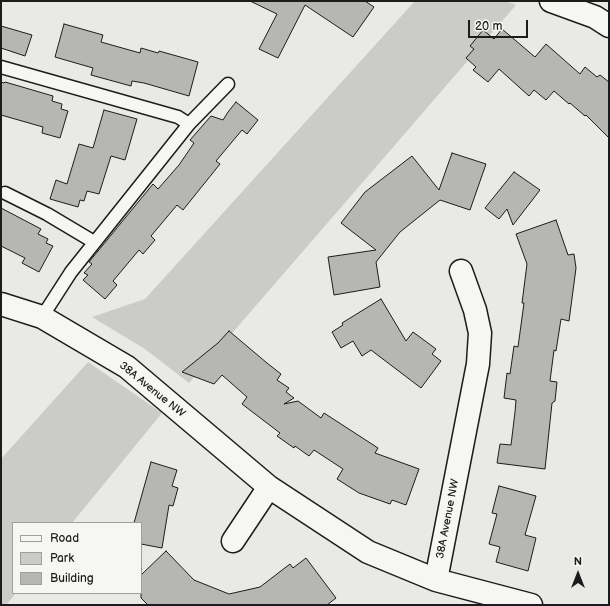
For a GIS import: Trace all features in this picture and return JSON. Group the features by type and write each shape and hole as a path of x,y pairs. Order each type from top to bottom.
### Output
{"street":[{"path":"551,1 595,17 609,26"},
{"name":"38A Avenue NW","path":"436,580 478,364 480,333 475,310 461,270"},
{"name":"38A Avenue NW","path":"1,304 42,317 127,367 269,487 368,552 436,580 531,605"},
{"path":"233,541 269,487"}],"lane":[{"path":"1,67 178,117 189,124"},
{"path":"42,317 71,272 94,242 189,124 228,84"},
{"path":"5,193 47,214 94,242"}],"green space":[{"path":"415,1 505,1 516,5 189,383 145,349 92,317 145,299"},
{"path":"88,362 162,413 73,522 12,522 12,594 15,594 6,605 1,605 1,459"}],"building":[{"path":"250,1 365,1 374,7 353,37 305,5 278,58 259,49 277,14"},
{"path":"64,24 103,35 101,42 140,53 141,48 158,53 159,51 198,62 189,96 144,83 132,81 131,86 91,75 93,68 55,57"},
{"path":"1,26 32,35 25,56 1,48"},
{"path":"502,29 535,57 546,44 580,74 585,67 597,77 600,75 609,82 609,138 586,115 585,116 570,103 569,104 554,91 546,100 534,90 529,96 499,69 488,82 473,70 476,67 466,58 474,49 470,46 483,30 494,39"},
{"path":"1,82 53,96 52,101 62,104 61,109 68,111 60,138 42,133 43,127 1,115"},
{"path":"236,102 258,120 247,134 242,130 216,161 220,164 183,210 177,205 151,236 155,240 143,254 139,250 113,281 117,285 105,299 83,280 88,275 84,273 92,264 89,262 153,184 158,189 179,165 194,143 190,140 211,116 223,120"},
{"path":"104,110 137,119 125,160 111,156 99,194 87,191 84,201 80,200 78,207 50,199 56,180 67,184 79,144 93,148"},
{"path":"452,153 486,164 470,210 440,200 400,232 376,262 380,287 334,295 328,257 376,250 341,223 365,192 412,156 439,190"},
{"path":"514,172 540,190 513,225 507,209 499,219 485,208"},
{"path":"1,208 41,229 38,234 48,239 46,243 53,246 39,272 22,263 25,258 1,246"},
{"path":"556,220 568,255 574,254 576,268 569,321 561,319 556,351 554,350 550,381 557,382 555,401 552,403 545,469 497,463 500,444 511,445 516,400 504,398 507,373 510,374 514,346 518,347 524,303 522,303 527,264 516,234"},
{"path":"381,299 406,341 413,332 436,349 432,354 441,361 421,388 371,350 362,356 353,341 341,348 332,332 343,325 342,323"},
{"path":"229,331 281,374 277,380 289,388 286,392 294,398 284,404 298,401 321,418 324,413 378,448 375,453 419,469 406,505 392,500 390,504 359,493 337,479 343,469 314,450 309,456 277,436 280,433 242,404 247,397 222,375 214,384 182,372 218,343"},
{"path":"151,462 177,470 172,486 178,488 173,506 169,505 162,548 142,544 142,522 134,522"},
{"path":"499,486 536,496 525,535 536,538 528,571 496,562 500,547 489,544 497,514 492,513"},
{"path":"166,551 194,580 229,594 260,587 290,564 293,568 306,558 336,598 327,605 148,605 141,598 142,574"}]}
